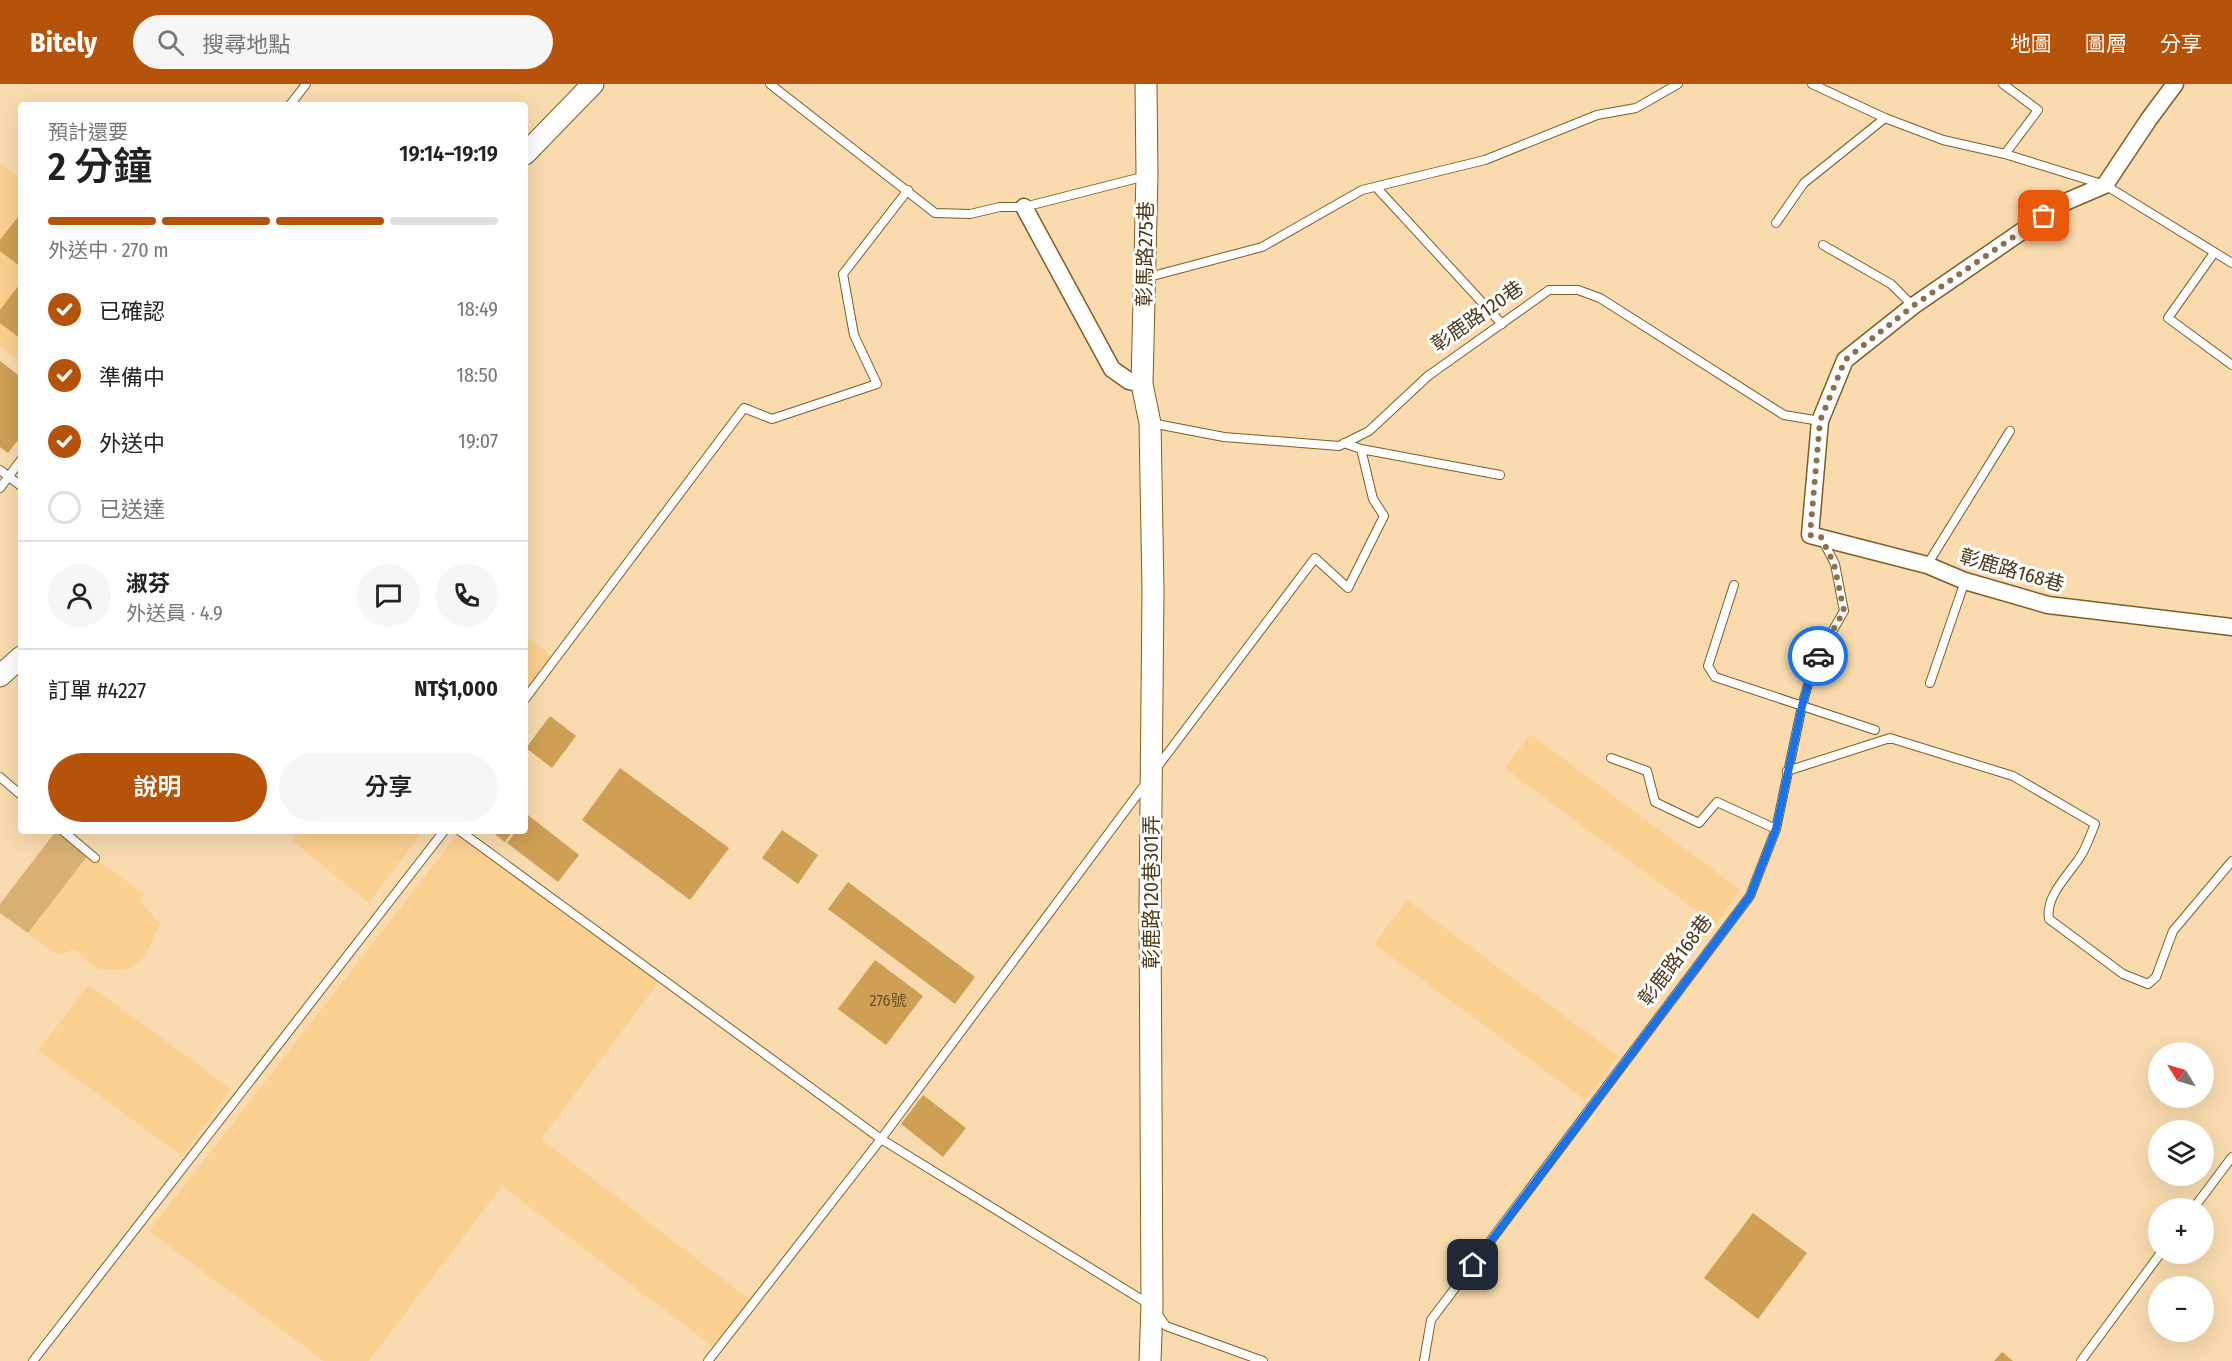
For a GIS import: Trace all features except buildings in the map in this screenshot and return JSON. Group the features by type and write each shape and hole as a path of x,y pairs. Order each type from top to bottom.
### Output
{"street":[{"path":"528,151 593,84"},
{"name":"彰馬路275巷","path":"1146,84 1148,175 1142,384 1150,423"},
{"path":"1816,536 1820,421 1845,360 1913,306 2063,203 2105,185 2149,118 2175,84"},
{"path":"1024,207 1112,369 1129,381 1142,384"},
{"name":"彰鹿路120巷301弄","path":"1150,423 1153,590 1150,777 1152,1306 1150,1361"},
{"name":"彰鹿路168巷","path":"1816,536 1927,565 1965,581 2048,605 2232,627"},
{"path":"0,676 18,660"}],"lane":[{"path":"292,102 306,84"},
{"path":"770,84 935,213 970,214 1000,207 1024,207 1148,175"},
{"path":"1144,278 1262,247 1362,190 1485,160 1597,115 1636,108 1678,84"},
{"path":"1812,84 1885,118 1943,140 2005,154 2105,185 2232,263"},
{"path":"2003,84 2038,110 2005,154"},
{"path":"1776,223 1804,183 1885,118"},
{"path":"1376,187 1502,324"},
{"path":"528,695 744,408 772,419 877,384 854,335 843,274 908,190"},
{"path":"1823,245 1891,284 1913,306"},
{"path":"2214,253 2168,318 2232,364"},
{"name":"彰鹿路120巷","path":"1150,423 1224,437 1339,446 1369,431 1428,376 1549,290 1578,290 1600,298 1784,415 1820,421"},
{"path":"1927,565 2010,431"},
{"path":"1344,443 1361,449 1500,475"},
{"path":"708,1361 881,1139 1314,558 1348,588 1384,516 1373,499 1361,449"},
{"path":"0,488 18,464"},
{"path":"0,470 18,484"},
{"name":"彰鹿路168巷","path":"1424,1361 1431,1320 1750,896 1776,829 1787,771 1814,663 1844,611 1834,564 1816,536"},
{"path":"1930,683 1965,581"},
{"path":"1734,585 1708,666 1710,672 1715,677 1875,730"},
{"path":"1787,771 1890,738 2013,776 2096,824 2082,855 2056,891 2047,909 2049,919 2123,974 2148,984 2156,978 2173,931 2232,861"},
{"path":"1611,758 1647,771 1655,802 1699,823 1717,802 1776,829"},
{"path":"0,777 18,792"},
{"path":"67,834 95,858"},
{"path":"33,1361 442,834"},
{"path":"464,834 881,1139 1152,1306 1166,1326 1263,1361"},
{"path":"2201,1198 2232,1157"},
{"path":"2080,1361 2153,1264"}],"shaded area":[{"path":"0,163 18,177 18,360 0,346"},
{"path":"528,638 553,657 528,689"},
{"path":"1530,734 1740,890 1716,925 1505,768"},
{"path":"54,834 60,834 89,854 28,933 0,913 0,904"},
{"path":"297,834 421,834 369,903 292,840"},
{"path":"458,834 464,834 661,979 541,1139 751,1301 715,1348 502,1186 369,1361 324,1361 149,1231"},
{"path":"89,854 144,894 140,901 160,924 146,954 132,967 124,970 99,970 74,949 59,956 28,933"},
{"path":"1407,900 1618,1056 1585,1100 1374,944"},
{"path":"89,985 231,1089 182,1156 38,1050"}],"way so far":[{"path":"1818,656 1844,611 1834,564 1821,537 1810,535 1820,421 1845,360 1913,306 2044,216"}],"route":[{"path":"1473,1265 1750,896 1776,829 1802,706 1818,656"}]}
